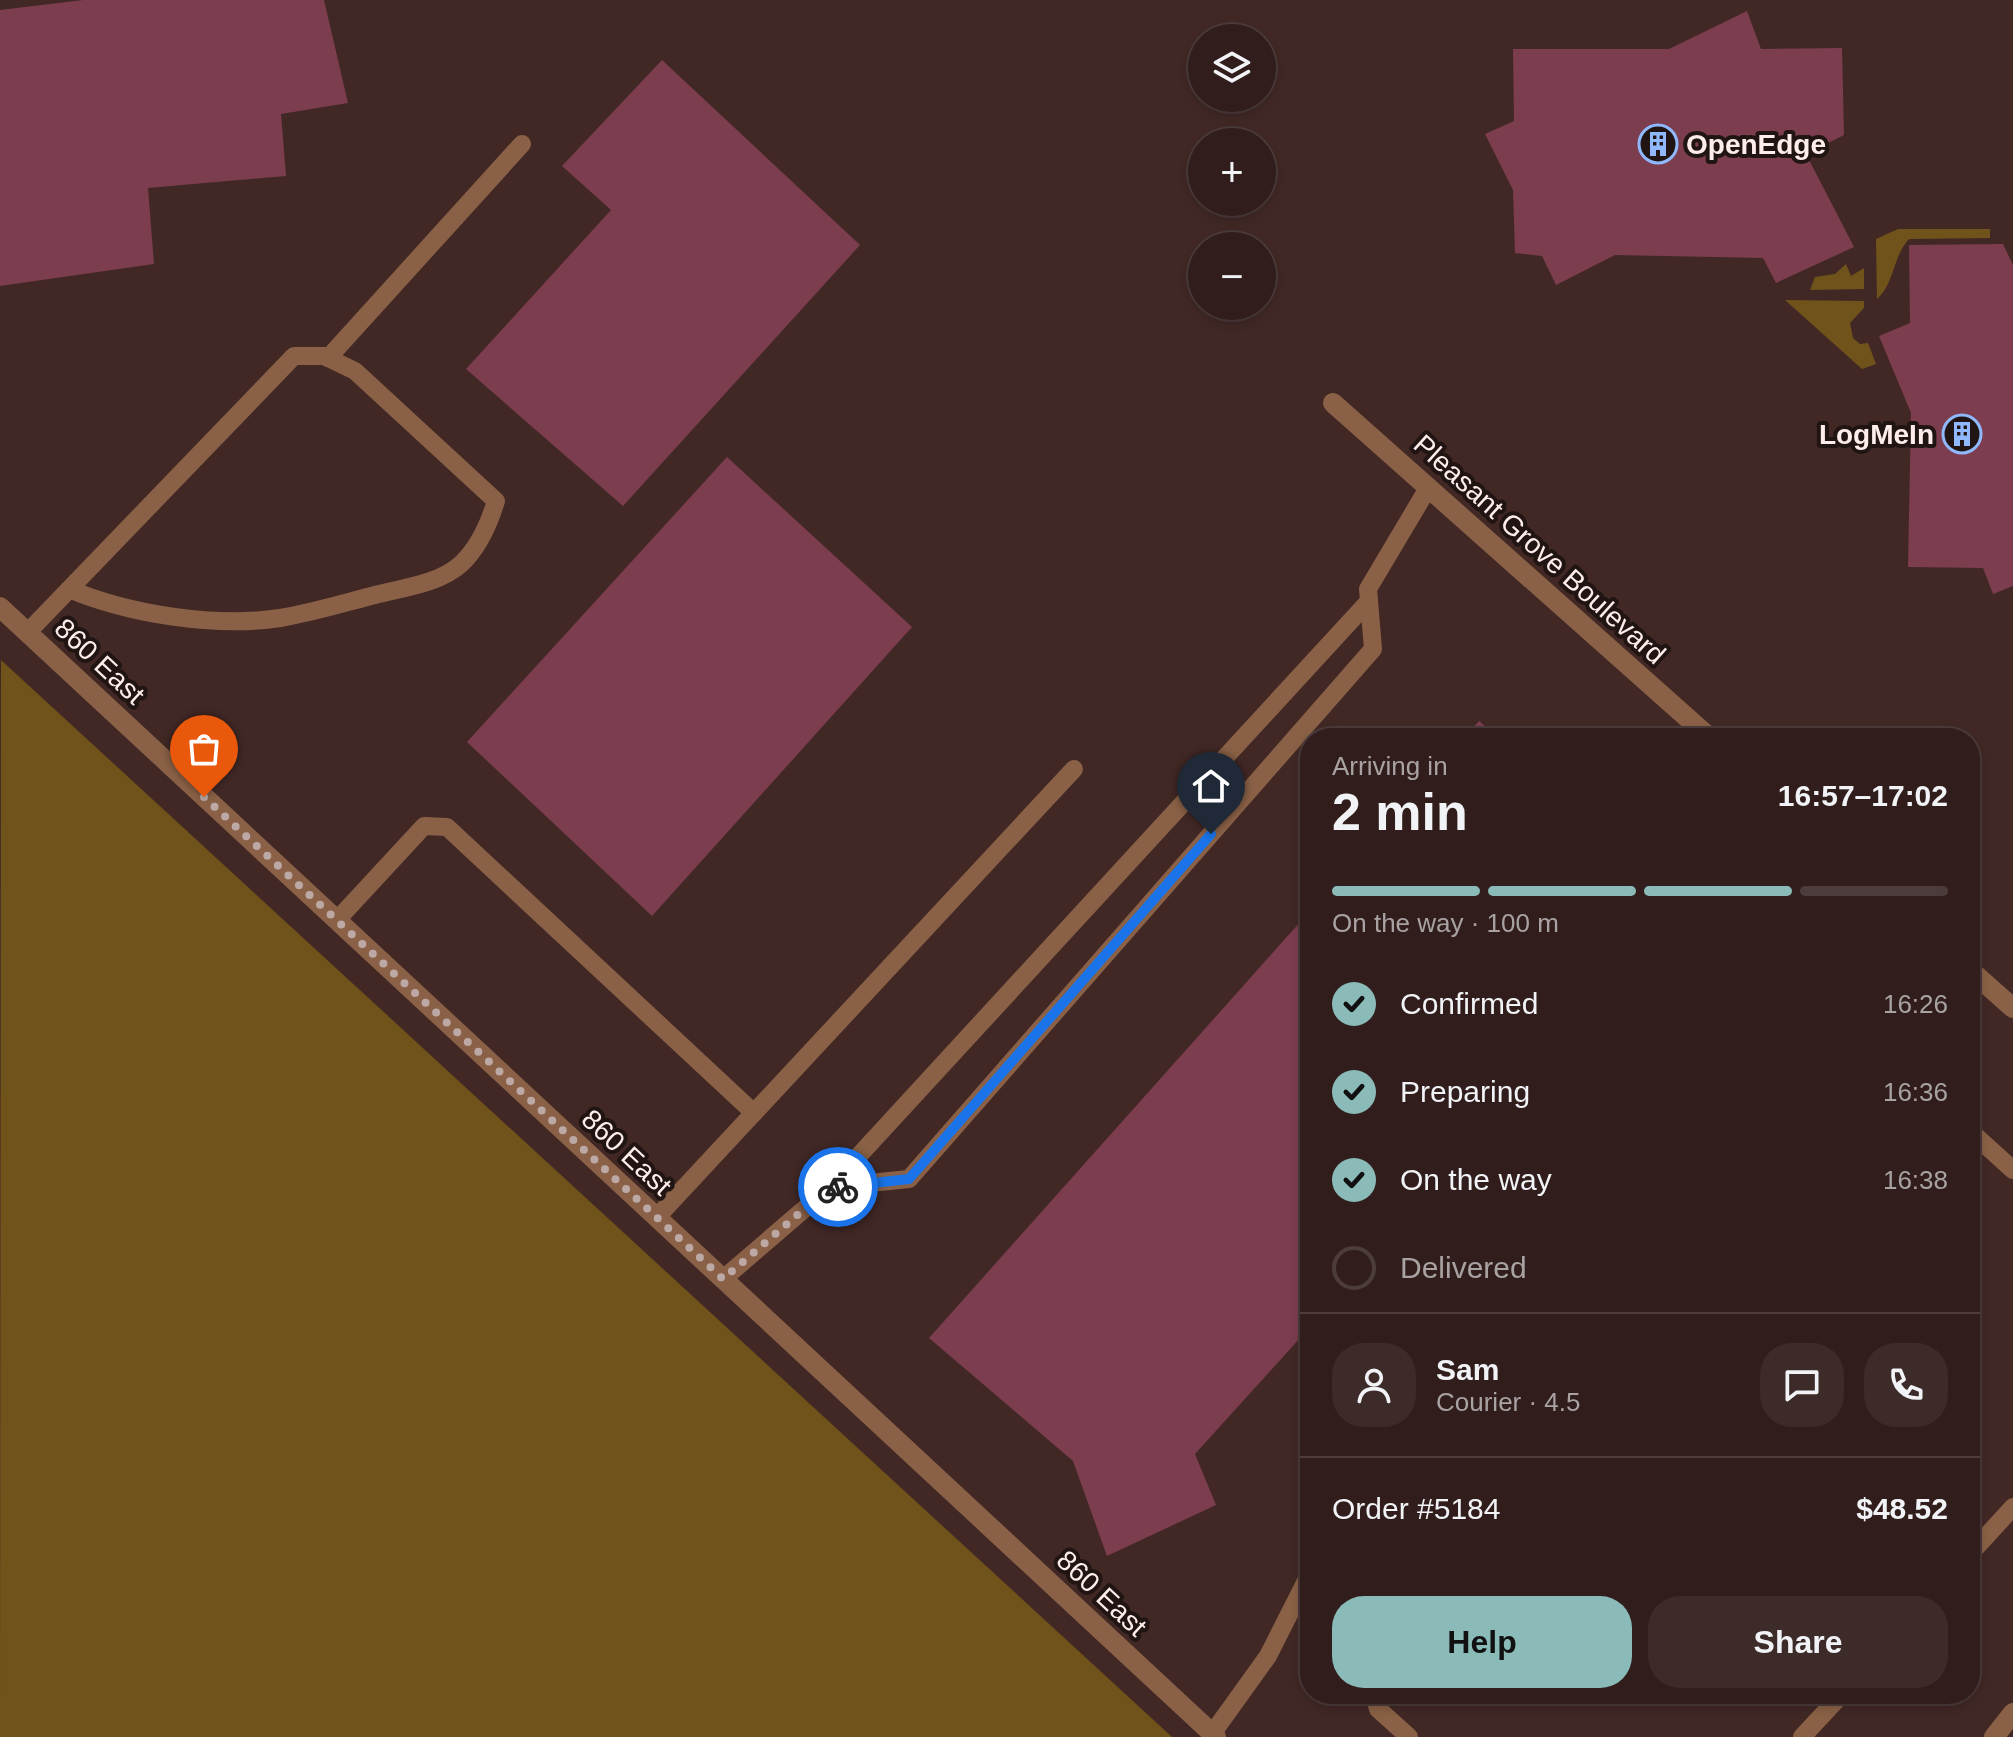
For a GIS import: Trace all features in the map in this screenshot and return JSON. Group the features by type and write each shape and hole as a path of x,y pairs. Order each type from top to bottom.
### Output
{"street":[{"name":"Pleasant Grove Boulevard","path":"1333,403 1699,728"},
{"name":"860 East","path":"0,607 1214,1735"},
{"path":"1980,979 2013,1008"},
{"path":"1994,1737 2013,1713"}],"lane":[{"path":"328,358 522,144"},
{"path":"27,633 69,589 294,356 328,358 355,371 496,501 487,529 460,565 425,583 279,618 226,621 139,611 99,602 69,589"},
{"path":"1304,728 1373,649 1368,589 1428,488"},
{"path":"723,1279 830,1187 1369,601"},
{"path":"830,1187 909,1179 1300,732"},
{"path":"657,1217 1074,769"},
{"path":"337,920 424,826 447,827 754,1113"},
{"path":"1980,1140 2013,1170"},
{"path":"1980,1543 2013,1507"},
{"path":"1214,1735 1268,1656 1300,1593"},
{"path":"1377,1704 1378,1709 1409,1737"},
{"path":"1802,1737 1833,1704"}],"shaded area":[{"path":"1898,229 1990,229 1990,238 1909,239 1899,254 1887,286 1877,299 1876,239"},
{"path":"1846,264 1851,276 1864,268 1864,289 1810,290 1815,277 1835,274"},
{"path":"1785,300 1864,301 1864,308 1850,323 1853,338 1860,344 1868,343 1876,364 1862,369"},
{"path":"1,660 1172,1737 0,1737"}],"building":[{"path":"83,0 324,0 348,103 281,114 286,176 148,188 154,264 0,286 0,10"},
{"name":"OpenEdge","path":"1747,11 1761,49 1842,48 1844,135 1806,154 1854,247 1776,283 1763,258 1615,255 1556,285 1542,256 1515,253 1513,190 1485,134 1514,121 1513,49 1669,49"},
{"path":"662,60 860,245 623,506 466,369 611,210 562,166"},
{"name":"LogMeIn","path":"2003,244 2013,265 2013,586 1993,594 1983,568 1908,567 1911,413 1879,336 1910,323 1909,245"},
{"path":"727,457 912,627 652,916 467,742"},
{"path":"1479,721 1487,728 1473,728"},
{"path":"1300,922 1300,1338 1195,1454 1216,1505 1107,1556 1073,1461 929,1338"}],"way so far":[{"path":"204,797 723,1279 830,1187 838,1187"}],"place":[{"name":"OpenEdge","path":"1658,144"},
{"name":"LogMeIn","path":"1962,434"}],"route":[{"path":"838,1187 909,1179 1211,834"}]}
